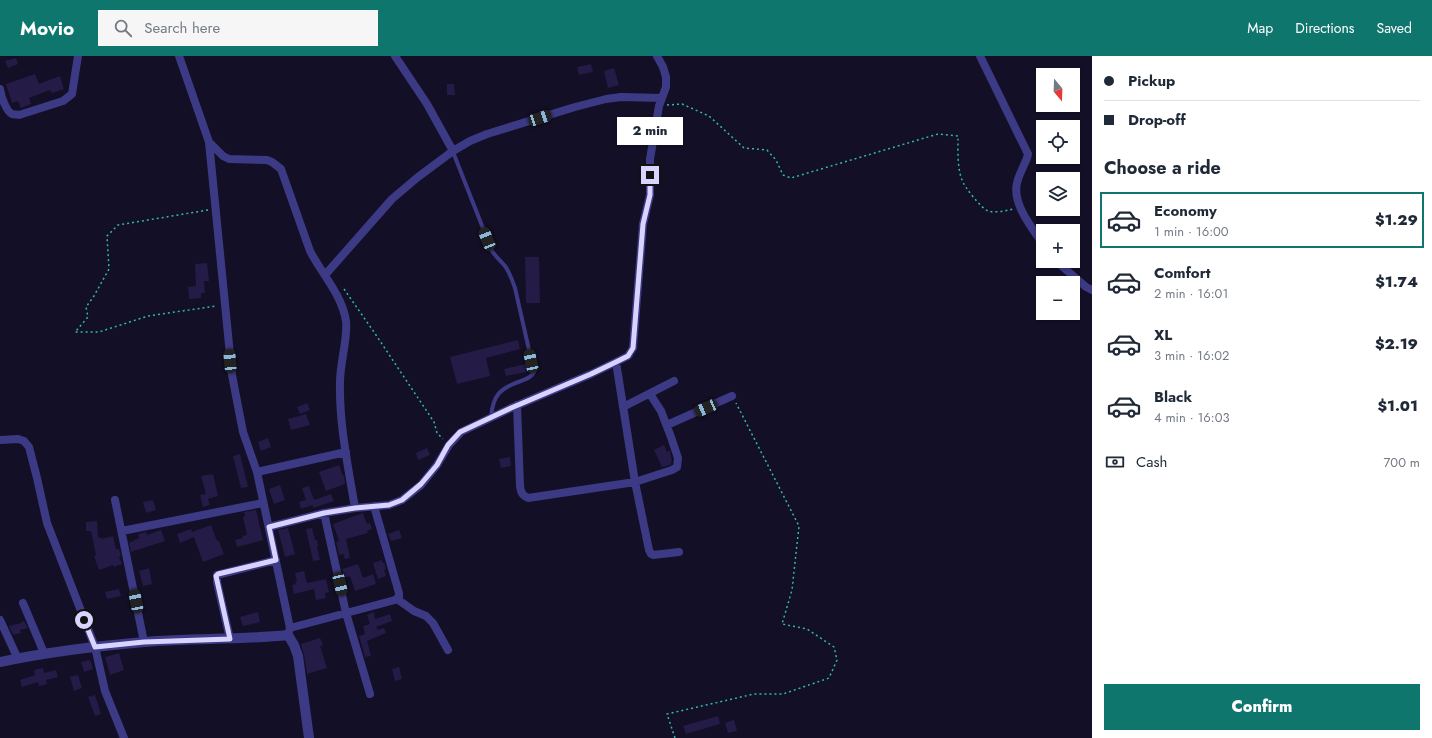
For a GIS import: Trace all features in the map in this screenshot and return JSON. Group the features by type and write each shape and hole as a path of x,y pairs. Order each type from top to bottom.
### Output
{"street":[{"path":"0,89 8,109 14,114 19,114 63,101 72,94 78,56"},
{"path":"179,56 209,142 232,375 244,432 257,472 276,560 289,632 298,656 309,738"},
{"path":"395,56 427,104 453,151"},
{"path":"269,527 324,513 389,505 402,500 421,484 437,465 448,445 460,432 628,356 633,348 643,224 650,195 650,159 661,102 666,87 666,77 657,56"},
{"path":"980,56 1028,154 1017,182 1017,202 1036,233"},
{"path":"325,275 392,199 418,177 453,151 470,141 487,134 575,107 621,97 661,102"},
{"path":"209,142 228,159 267,160 272,162 280,170 310,252 333,286 346,322 340,366 340,398 346,452 355,508"},
{"path":"1064,268 1086,287 1092,290"},
{"path":"616,362 635,482 651,554 679,552"},
{"path":"623,407 674,381"},
{"path":"517,405 520,486 521,493 523,496 528,498 635,482 677,467 678,458 667,424 650,394"},
{"path":"667,424 732,396"},
{"path":"0,440 18,439 24,441 29,447 47,523 95,647 105,690 124,738"},
{"path":"257,472 346,452"},
{"path":"115,500 144,642"},
{"path":"122,531 263,503"},
{"path":"374,506 399,592 399,597 397,599"},
{"path":"324,513 346,613 370,694"},
{"path":"230,639 217,582 217,575 276,560"},
{"path":"0,662 44,653 144,642 257,638 289,632 346,613 397,599"},
{"path":"397,599 414,611 426,616 433,623 448,650"},
{"path":"23,603 44,653"},
{"path":"0,620 18,659"}],"lane":[{"path":"453,151 492,251 512,278 534,372 527,378 505,387 499,393 492,403 491,418"}],"path":[{"path":"661,102 682,104 709,116 744,148 767,150 776,160 782,175 791,178 938,134 958,136 958,154 962,181 973,196 987,211 1001,212 1020,207"},
{"path":"215,208 118,225 107,236 109,269 86,307 88,317 74,332 99,332 148,316 225,305"},
{"path":"343,288 434,422 437,433 448,445"},
{"path":"675,738 667,714 754,694 784,694 829,678 837,660 834,647 807,629 782,624 792,590 799,526 732,396"}],"building":[{"path":"16,58 18,64 8,68 5,61"},
{"path":"591,64 593,72 579,75 577,67"},
{"path":"614,68 619,85 608,88 604,71"},
{"path":"35,74 39,84 60,76 64,89 52,93 50,90 29,98 31,104 21,108 18,101 12,103 6,84"},
{"path":"447,84 454,84 455,95 447,95"},
{"path":"525,257 539,257 540,303 526,303"},
{"path":"207,263 209,281 204,281 205,293 201,293 201,298 189,299 188,287 196,286 195,264"},
{"path":"518,340 520,349 486,358 490,376 457,384 450,357"},
{"path":"526,364 527,372 506,376 504,369"},
{"path":"307,403 310,410 300,414 297,407"},
{"path":"306,414 310,425 291,430 288,419"},
{"path":"268,438 271,447 261,451 258,442"},
{"path":"664,445 667,452 670,450 672,462 670,465 662,467 654,450"},
{"path":"427,448 430,455 418,460 416,453"},
{"path":"240,454 248,487 241,488 233,456"},
{"path":"510,457 511,466 501,468 499,459"},
{"path":"339,465 344,476 345,484 326,491 319,472"},
{"path":"213,474 218,496 208,499 210,505 203,507 200,495 206,494 201,476"},
{"path":"280,485 285,500 274,504 269,489"},
{"path":"309,486 314,500 331,494 334,501 313,508 313,505 301,509 299,502 306,500 302,488"},
{"path":"153,500 156,510 146,513 143,502"},
{"path":"256,510 263,540 237,547 235,540 243,538 242,536 247,535 243,517 245,516 244,512"},
{"path":"363,513 367,524 370,523 372,529 367,531 368,533 346,539 350,558 345,559 343,554 339,555 336,542 339,541 333,524"},
{"path":"97,521 98,538 101,537 101,539 113,536 116,549 119,549 121,556 119,557 122,564 114,567 113,565 99,570 94,556 96,555 91,531 86,531 86,522"},
{"path":"211,525 224,554 203,562 192,532"},
{"path":"288,528 295,554 285,557 278,530"},
{"path":"312,528 315,540 317,540 320,560 313,561 306,529"},
{"path":"191,529 194,537 180,543 177,534"},
{"path":"161,530 165,541 131,552 129,543 139,538 138,534 146,532 147,535"},
{"path":"399,530 402,538 391,541 388,534"},
{"path":"382,560 382,563 384,562 386,569 384,570 386,576 378,579 373,563"},
{"path":"358,564 363,578 373,574 376,584 355,591 350,576 344,578 342,569"},
{"path":"149,568 152,584 143,586 139,571"},
{"path":"304,571 307,583 326,579 329,592 325,593 326,598 316,600 314,589 294,594 292,585 296,584 295,581 297,581 295,573"},
{"path":"119,589 121,596 107,599 105,592"},
{"path":"258,612 260,622 243,626 240,617"},
{"path":"374,612 375,619 390,614 392,621 376,627 378,630 384,628 386,633 367,641 371,656 365,657 359,636 365,634 363,626 370,624 367,615"},
{"path":"24,621 28,628 20,630 21,633 13,635 9,626"},
{"path":"320,638 323,645 320,646 327,668 307,674 301,644"},
{"path":"119,653 124,670 110,675 105,657"},
{"path":"90,660 93,669 84,672 81,662"},
{"path":"399,667 402,679 395,681 392,669"},
{"path":"43,668 44,673 56,670 58,677 46,680 47,684 39,686 38,682 22,687 20,680 35,675 34,670"},
{"path":"78,675 82,688 74,691 70,677"},
{"path":"95,695 101,714 95,716 88,697"},
{"path":"718,716 720,724 686,734 683,726"},
{"path":"734,720 737,731 728,733 725,723"}],"route":[{"path":"84,620 95,647 144,642 230,639 216,576 218,574 276,560 269,527 324,513 389,505 402,500 421,484 437,465 448,445 460,432 628,356 633,348 643,224 650,195 650,175"}]}
